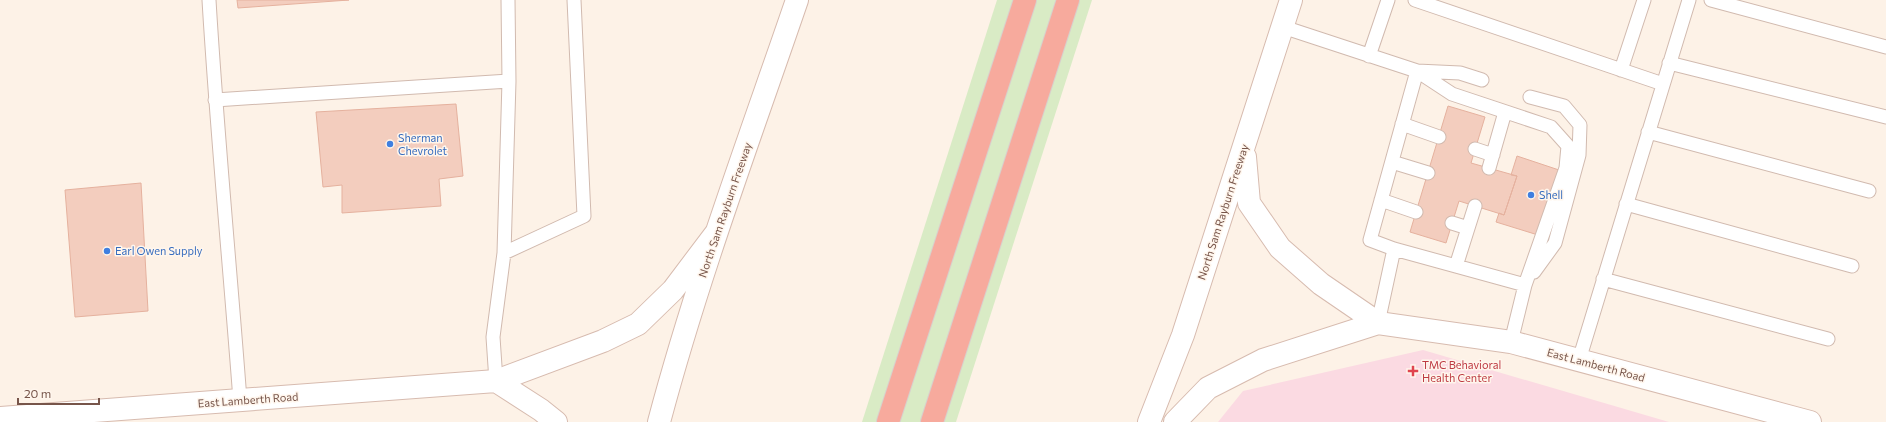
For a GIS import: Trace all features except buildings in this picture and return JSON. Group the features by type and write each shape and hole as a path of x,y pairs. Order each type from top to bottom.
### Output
{"highway":[{"path":"888,422 1024,0"},
{"path":"932,422 1068,0"}],"main road":[{"name":"North Sam Rayburn Freeway","path":"659,422 673,370 716,234 797,0"},
{"name":"North Sam Rayburn Freeway","path":"1149,422 1183,335 1291,0"},
{"path":"1244,145 1249,203 1280,248 1320,284 1378,323"},
{"name":"East Lamberth Road","path":"0,418 496,381 603,341 638,324 673,290 716,234"},
{"name":"East Lamberth Road","path":"1378,323 1510,342 1810,422"},
{"path":"1175,422 1208,388 1263,360 1378,323"},
{"path":"496,381 541,410 556,422"}],"lane":[{"path":"209,0 215,100 240,400"},
{"path":"496,381 493,337 504,253 509,81 508,0"},
{"path":"504,253 584,216 574,0"},
{"path":"1369,56 1388,0"},
{"path":"1415,0 1663,84"},
{"path":"1621,70 1644,0"},
{"path":"1579,360 1689,0"},
{"path":"1711,0 1886,47"},
{"path":"1283,28 1417,71 1460,73 1482,80"},
{"path":"1669,63 1886,117"},
{"path":"1417,71 1452,94 1551,127 1568,146 1566,168 1526,285 1510,342"},
{"path":"1417,71 1370,240 1394,249 1526,285"},
{"path":"215,100 509,81"},
{"path":"1526,285 1555,243 1579,155 1580,125 1564,106 1530,96"},
{"path":"1489,168 1505,112"},
{"path":"1402,124 1439,137"},
{"path":"1648,132 1869,191"},
{"path":"1475,149 1492,154"},
{"path":"1392,162 1428,173"},
{"path":"1381,200 1416,212"},
{"path":"1626,204 1852,266"},
{"path":"1456,266 1475,206"},
{"path":"1452,223 1468,228"},
{"path":"1378,323 1394,249"},
{"path":"1604,279 1828,339"}],"shaded area":[{"name":"TMC Behavioral Health Center","path":"1423,350 1669,422 1218,422 1243,391"}],"green space":[{"path":"997,0 1092,0 956,422 862,422"}],"place":[{"name":"Sherman Chevrolet","path":"390,144"},
{"name":"Shell","path":"1531,195"},
{"name":"Earl Owen Supply","path":"107,251"},
{"name":"TMC Behavioral Health Center","path":"1413,371"}]}
